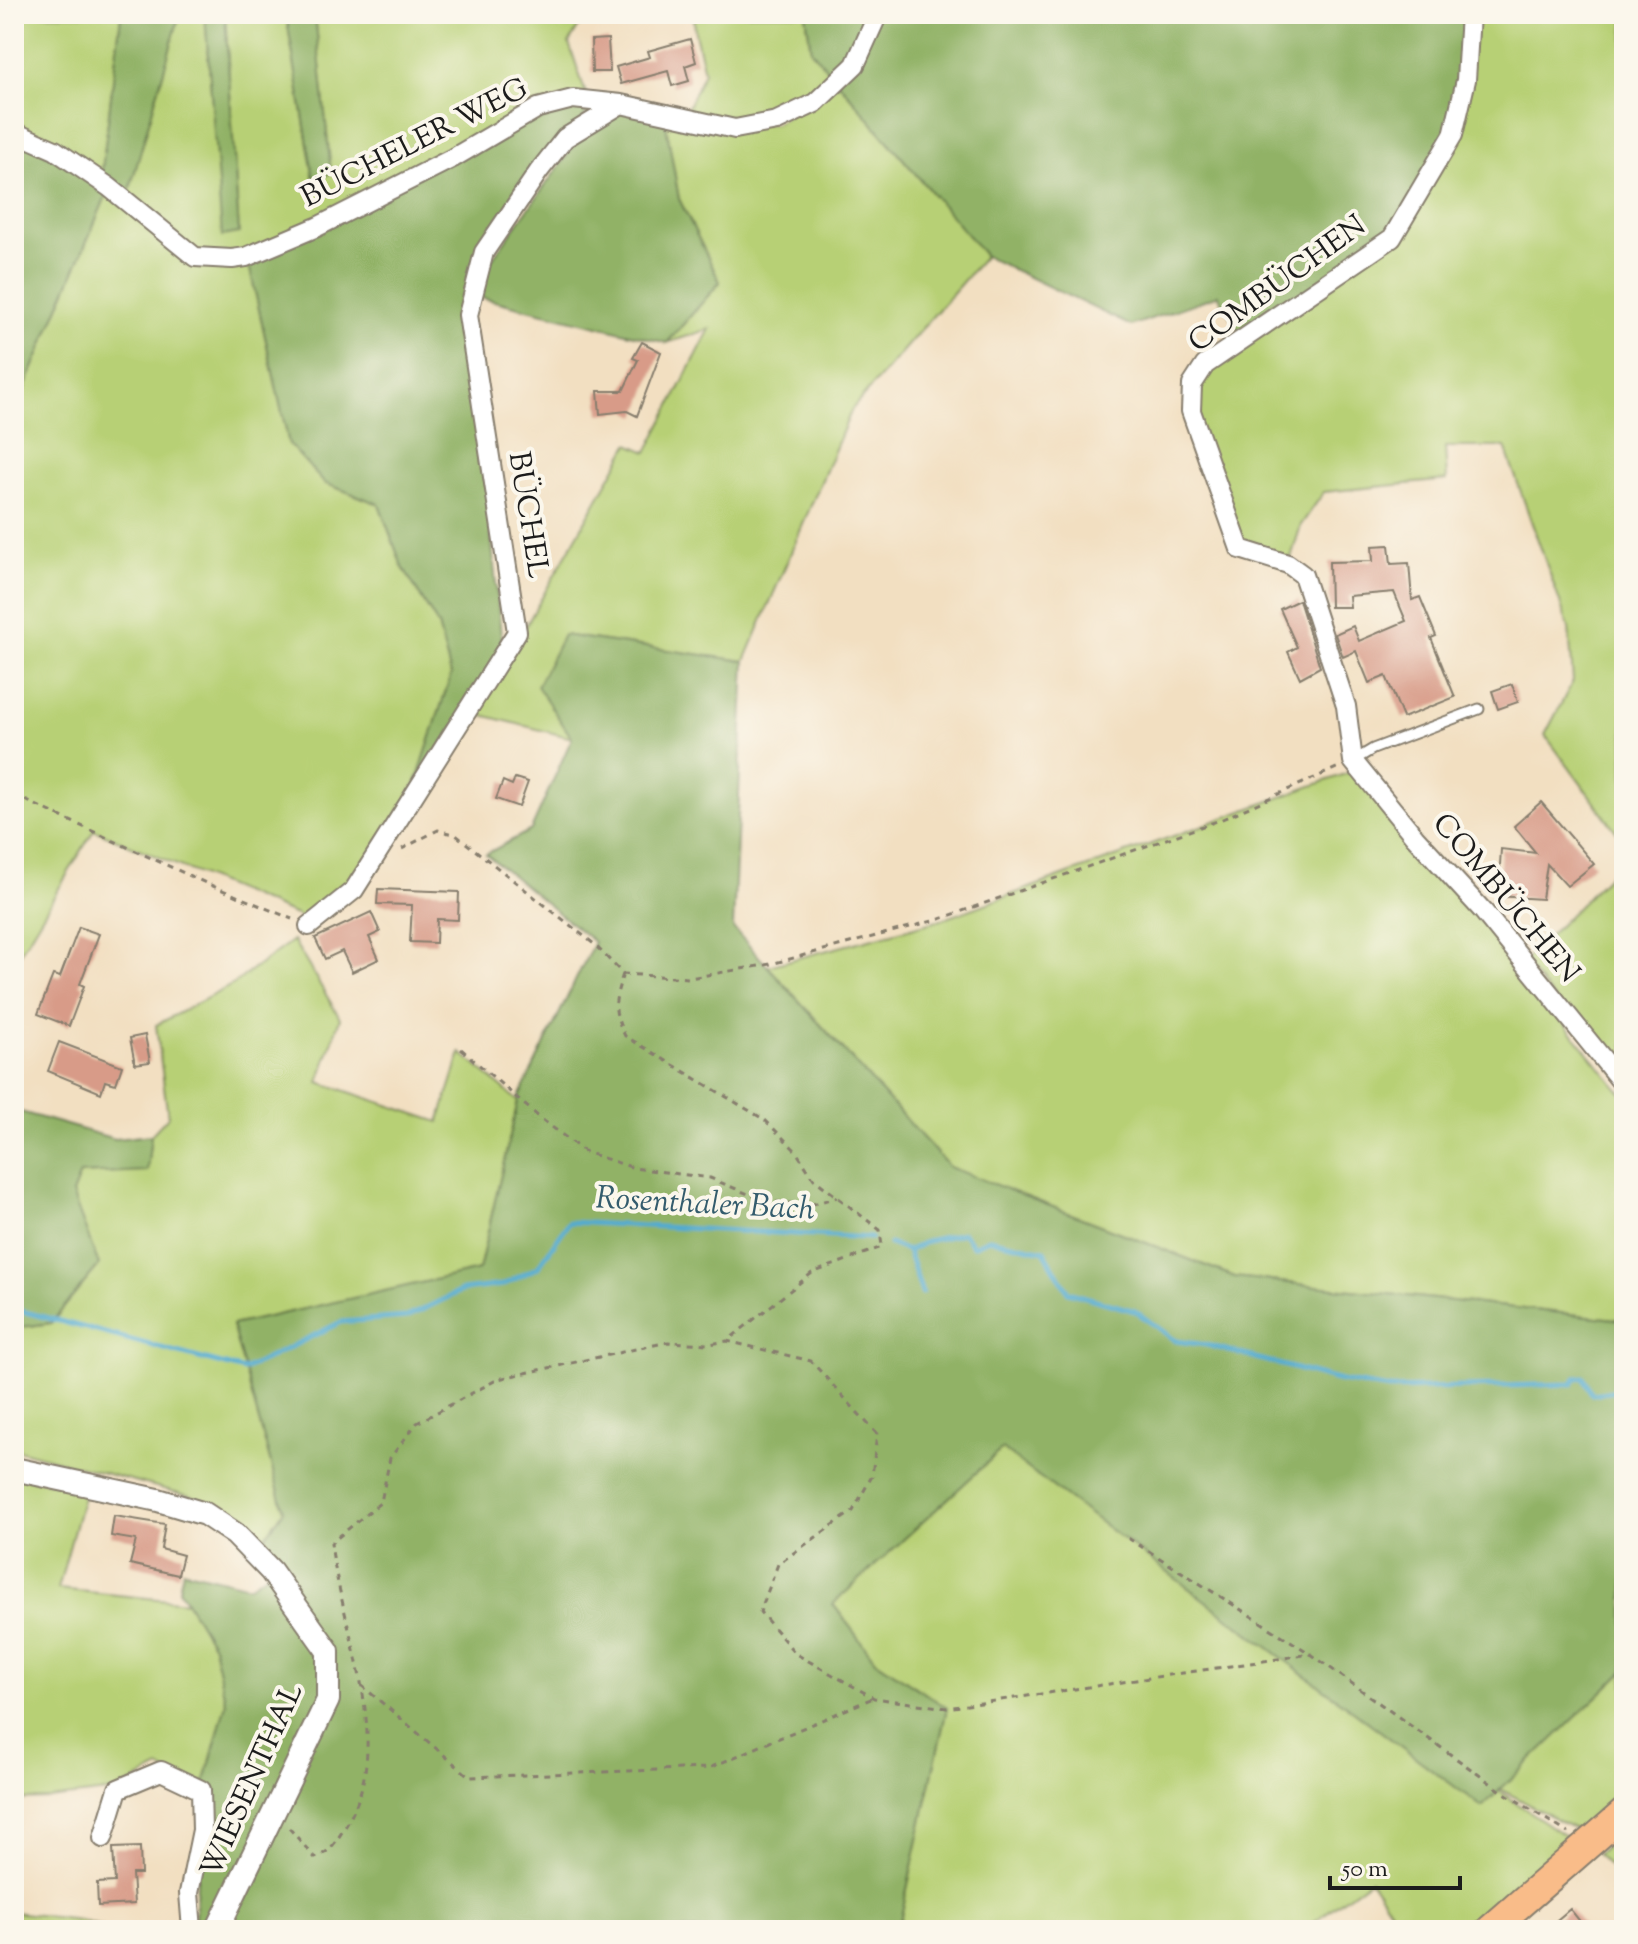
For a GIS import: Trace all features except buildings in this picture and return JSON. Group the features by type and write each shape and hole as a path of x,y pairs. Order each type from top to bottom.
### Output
{"main road":[{"path":"1490,1930 1624,1813"}],"street":[{"name":"BÜCHELER WEG","path":"14,132 55,150 109,187 195,257 232,259 246,257 317,227 392,190 538,108 573,99 621,104 735,129 777,121 815,103 855,65 878,14"},
{"name":"COMBÜCHEN","path":"1470,14 1466,80 1453,135 1392,238 1205,365 1192,385 1191,411 1240,549 1288,564 1303,575 1310,589 1346,706 1353,761 1415,837 1483,911 1624,1085"},
{"name":"BÜCHEL","path":"309,926 354,890 517,632 468,315 484,252 565,138 621,104"},
{"name":"WIESENTHAL","path":"14,1469 158,1500 205,1514 235,1534 271,1571 328,1651 328,1700 217,1930"},
{"name":"WIESENTHAL","path":"103,1838 118,1789 161,1771 201,1790 202,1830 189,1893 192,1930"}],"lane":[{"path":"1353,761 1373,749 1479,709"}],"path":[{"path":"383,843 403,849 438,830 456,835 594,944 623,974 689,978 771,964 940,919 1220,820 1353,761"},
{"path":"14,795 208,884 309,926"},
{"path":"623,974 615,1016 625,1036 765,1120 795,1150 814,1179 880,1230 882,1247 812,1273 727,1341"},
{"path":"461,1049 540,1118 585,1152 634,1168 710,1178 765,1201 810,1205 837,1197"},
{"path":"276,1810 315,1858 329,1853 355,1811 368,1756 354,1644 334,1568 331,1543 381,1502 390,1458 417,1423 498,1379 668,1342 709,1344 727,1341 811,1361 877,1434 872,1476 853,1511 778,1564 760,1612 796,1654 874,1698 947,1708 1311,1654"},
{"path":"1128,1538 1311,1654 1500,1790 1588,1846"},
{"path":"361,1685 470,1777 709,1768 874,1698"}],"green space":[{"path":"14,14 121,15 101,178 14,129"},
{"path":"118,14 180,14 127,199 101,178 121,16"},
{"path":"180,14 205,14 223,235 239,233 225,14 286,14 314,179 331,173 315,14 586,14 569,43 587,97 245,253 197,254 127,199"},
{"path":"205,14 225,14 239,233 222,236"},
{"path":"286,14 315,14 331,173 314,180"},
{"path":"694,14 806,14 811,50 836,79 813,100 735,126 684,115 704,72"},
{"path":"806,14 1468,14 1450,133 1386,238 1241,335 1218,295 1131,326 985,256 811,50"},
{"path":"1473,14 1624,14 1624,842 1545,735 1573,681 1569,628 1505,447 1445,447 1447,480 1324,492 1301,525 1290,561 1242,548 1194,412 1195,387 1245,340"},
{"path":"839,83 985,256 852,409 745,661 564,635 538,686 572,738 470,712 507,659 629,444 647,452 710,329 667,343 720,282 679,199 665,119 775,124"},
{"path":"592,105 484,257 464,315 476,383 503,655 416,783 451,675 438,625 402,566 379,504 324,483 289,444 248,260 542,111"},
{"path":"602,107 665,119 679,199 720,282 667,343 478,297 492,259"},
{"path":"14,136 109,189 14,413"},
{"path":"109,189 194,261 248,260 289,444 324,483 379,504 402,566 438,625 451,675 416,783 352,888 310,921 94,830 14,963 14,413"},
{"path":"563,635 745,661 733,928 949,1167 1235,1277 1624,1320 1624,1671 1482,1807 1002,1449 833,1604 875,1660 947,1708 898,1930 194,1930 203,1789 226,1703 213,1646 179,1589 183,1570 249,1586 274,1568 261,1543 284,1510 232,1325 479,1270 519,1097 594,942 486,854 531,830 572,738 537,686"},
{"path":"1356,770 1624,1096 1624,1320 1235,1277 949,1167 768,966 941,920"},
{"path":"1624,860 1624,1083 1523,962"},
{"path":"293,940 340,1018 319,1082 439,1122 461,1053 518,1101 479,1270 232,1325 284,1510 261,1543 229,1516 198,1498 14,1449 14,1328 51,1323 99,1265 72,1194 80,1174 147,1170 151,1135 168,1117 156,1025 232,985"},
{"path":"14,1110 115,1139 151,1135 147,1171 80,1174 72,1194 99,1265 51,1323 14,1328"},
{"path":"1003,1448 1482,1806 1499,1791 1575,1843 1470,1930 1404,1930 1370,1880 1303,1930 898,1930 947,1708 875,1660 833,1604"},
{"path":"14,1476 85,1489 58,1589 187,1602 213,1646 226,1703 203,1789 160,1768 115,1791 14,1800"},
{"path":"1624,1671 1624,1798 1584,1834 1500,1789"},
{"path":"1624,1830 1624,1881 1597,1854"},
{"path":"14,1912 79,1920 112,1930 14,1930"}],"waterway":[{"name":"Rosenthaler Bach","path":"14,1309 244,1370 341,1322 407,1317 463,1290 503,1285 538,1267 569,1222 871,1238"},
{"name":"Rosenthaler Bach","path":"890,1244 908,1251 927,1241 963,1233 973,1246 989,1239 1044,1251 1068,1292 1135,1311 1176,1341 1207,1345 1341,1381 1390,1389 1572,1384 1576,1378 1583,1377 1592,1394 1624,1390"},
{"path":"908,1251 922,1293"}]}
